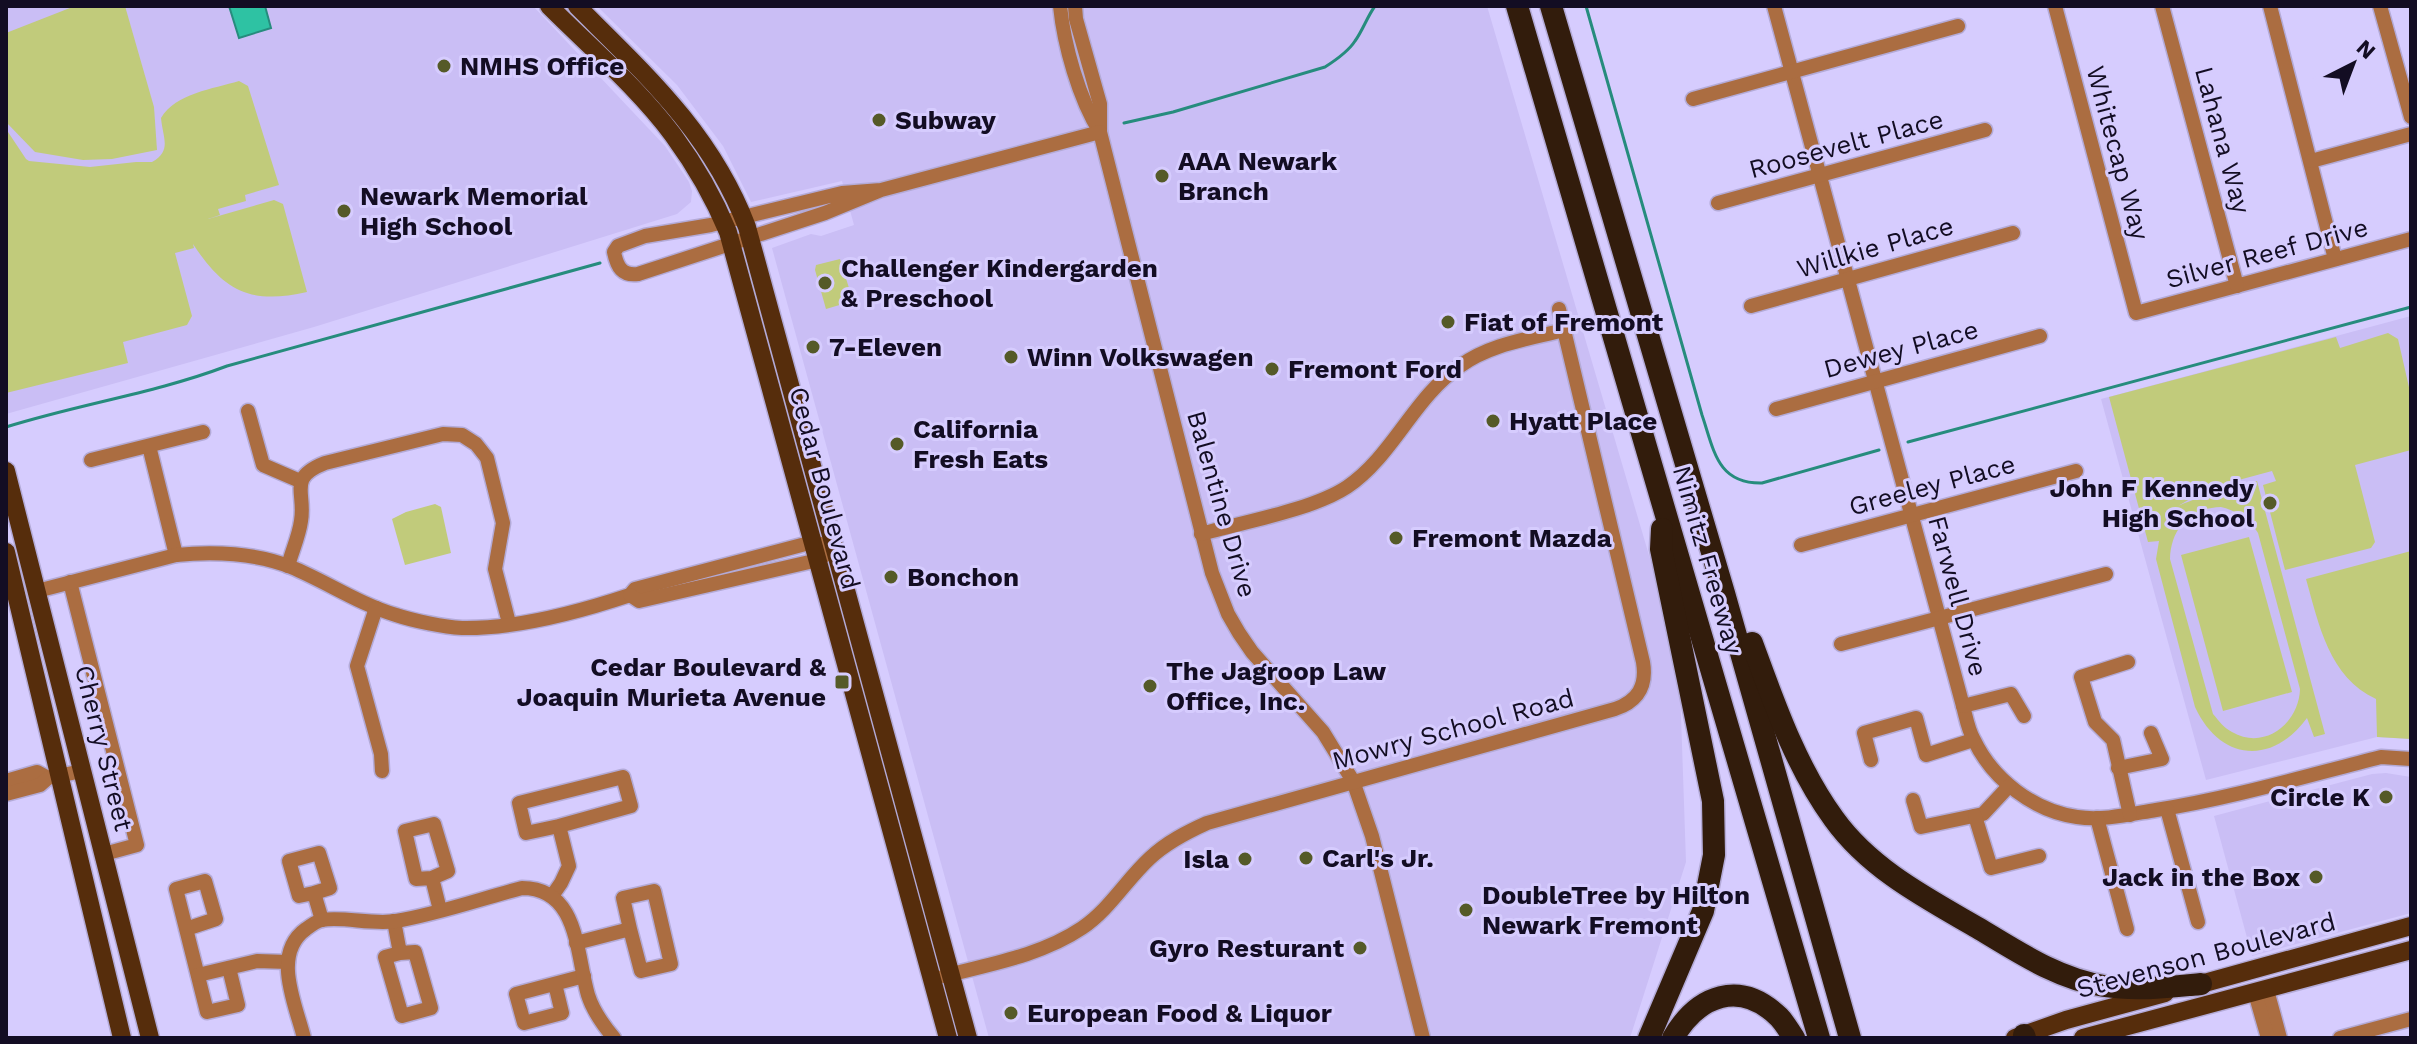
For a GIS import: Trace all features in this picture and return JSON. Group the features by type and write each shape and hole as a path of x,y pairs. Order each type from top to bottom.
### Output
{"highway":[{"name":"Nimitz Freeway","path":"1517,6 1819,1038"},
{"name":"Nimitz Freeway","path":"1551,6 1724,593 1850,1038"},
{"path":"1649,1038 1703,911 1714,855 1713,801 1661,549 1663,506"},
{"path":"1724,593 1751,639 1786,731 1818,796 1836,822 1877,865 1989,935 2066,976 2102,986 2141,989 2201,984"},
{"path":"1827,957 1863,1038"},
{"path":"1673,1038 1683,1021 1697,1007 1718,997 1741,997 1761,1004 1780,1018 1794,1038"}],"main road":[{"name":"Cedar Boulevard","path":"549,6 673,134 723,222 941,977 968,1038"},
{"name":"Cedar Boulevard","path":"577,6 692,126 720,170 743,217 835,548 941,977 948,1038"},
{"name":"Cherry Street","path":"6,471 150,1038"},
{"path":"6,511 22,573 37,591"},
{"name":"Cherry Street","path":"6,552 54,778 122,1038"},
{"name":"Stevenson Boulevard","path":"2021,1037 2075,1017 2411,926"},
{"name":"Stevenson Boulevard","path":"2083,1038 2411,950"}],"street":[{"name":"Balentine Drive","path":"1060,6 1085,108 1100,132"},
{"name":"Balentine Drive","path":"1075,6 1100,104 1100,132 1201,534 1219,592 1252,652 1323,732 1353,781 1367,817 1423,1038"},
{"name":"Farwell Drive","path":"1774,6 1963,706 1973,740 1996,773 2009,786 2034,802 2062,813 2097,818 2185,807 2381,757 2411,759"},
{"name":"Whitecap Way","path":"2055,6 2136,313"},
{"name":"Lahana Way","path":"2162,6 2237,286"},
{"path":"2270,6 2335,259"},
{"path":"2380,6 2411,117"},
{"path":"1693,99 1958,26"},
{"name":"Roosevelt Place","path":"1718,203 1985,130"},
{"path":"881,190 842,193 723,222 645,236 618,246 614,252 616,262 629,275 638,274 849,204 881,190 1100,132"},
{"path":"2311,161 2411,134"},
{"name":"Willkie Place","path":"1751,306 2013,233"},
{"name":"Silver Reef Drive","path":"2136,313 2411,239"},
{"name":"Mowry School Road","path":"941,977 1033,951 1081,928 1107,907 1150,858 1192,829 1225,817 1615,709 1632,701 1642,689 1645,673 1643,662 1559,309"},
{"path":"1201,534 1307,505 1338,493 1367,470 1437,386 1461,365 1499,347 1564,330"},
{"name":"Dewey Place","path":"1776,409 2040,336"},
{"path":"248,411 263,465 300,481"},
{"path":"91,460 203,432"},
{"path":"288,566 302,516 300,481 311,469 443,434 462,435 476,444 487,458 503,523 495,569 509,623"},
{"path":"149,446 176,555"},
{"name":"Greeley Place","path":"1801,545 2076,471"},
{"path":"37,591 176,555 193,553 253,557 288,566 399,616 461,628 579,612 630,595 635,589 835,548"},
{"path":"1841,644 2106,574"},
{"path":"70,582 137,845 104,854"},
{"path":"376,608 357,666 381,754 382,771"},
{"path":"2128,662 2081,677 2095,722 2113,740 2130,815"},
{"path":"1963,706 2011,694 2024,716"},
{"path":"1871,760 1864,733 1916,718 1926,755 1973,740"},
{"path":"2118,768 2162,759 2151,733"},
{"path":"6,794 82,771"},
{"path":"6,781 37,772 54,778"},
{"path":"623,777 631,806 559,826 526,833 519,803 623,777"},
{"path":"1913,800 1921,827 1983,814 2009,786"},
{"path":"2167,809 2198,922"},
{"path":"1975,816 1991,868 2039,856"},
{"path":"2097,818 2127,929"},
{"path":"552,896 569,866 559,826"},
{"path":"432,878 440,910"},
{"path":"304,1038 289,980 288,962 291,946 300,934 322,920 394,921 522,888 533,888 552,896 567,912 588,998 614,1038"},
{"path":"654,891 671,964 641,971 630,929 623,898 654,891"},
{"path":"314,893 322,920"},
{"path":"394,921 400,953"},
{"path":"186,929 207,1012 238,1005 229,968"},
{"path":"576,943 630,929"},
{"path":"415,952 431,1008 402,1016 385,957 400,953 415,952"},
{"path":"198,975 257,961 288,962"},
{"path":"555,984 584,976"},
{"path":"2261,992 2268,1038"},
{"path":"2261,992 2280,1038"},
{"path":"2340,1038 2411,1019"}],"shaded area":[{"name":"Newark Memorial High School","path":"6,6 533,6 665,146 689,182 691,202 677,214 314,327 6,414"},
{"path":"75,6 125,6 154,107 157,150 112,159 83,160 35,152 6,122 6,33"},
{"path":"229,6 265,6 271,28 239,38"},
{"path":"597,6 1487,6 1679,657 1686,862 1630,1038 989,1038 772,248 811,234 821,236 854,225 842,181 751,202 723,146 677,85"},
{"path":"239,81 248,86 279,185 245,195 246,201 218,209 220,215 208,219 274,200 283,204 307,292 270,297 240,290 216,273 193,244 194,248 175,253 192,316 187,325 123,342 128,363 6,393 6,129 29,161 90,167 152,162 164,148 161,118 168,110 185,97"},
{"path":"840,259 853,301 826,309 816,265"},
{"name":"John F Kennedy High School","path":"2411,316 2411,739 2377,737 2206,780 2101,399"},
{"path":"2388,333 2398,339 2411,396 2411,450 2355,465 2375,542 2371,548 2285,570 2263,485 2276,481 2272,471 2209,488 2178,506 2212,495 2228,496 2248,503 2245,484 2257,481 2325,734 2314,737 2307,718 2293,734 2278,744 2263,750 2247,751 2232,747 2218,738 2195,707 2156,559 2159,541 2148,542 2109,397 2336,337 2340,348","holes":["2221,507 2238,513 2258,533 2300,689 2294,713 2287,723 2268,736 2244,737 2232,732 2213,714 2170,559 2174,538 2184,522 2200,511"]},
{"path":"435,504 441,507 451,553 405,565 392,519"},
{"path":"2249,537 2292,692 2223,711 2181,555"},
{"path":"2411,551 2411,739 2377,737 2376,699 2347,677 2328,648 2306,579"},
{"path":"2372,774 2411,777 2411,913 2252,956 2214,816"}],"waterway":[{"path":"1124,123 1173,112 1325,67 1352,45 1375,6"},
{"path":"1586,6 1702,415 1720,462 1735,478 1762,483 1879,450"},
{"path":"6,427 173,384 227,366 600,263"},
{"path":"1908,442 2411,307"}],"place":[{"name":"NMHS Office","path":"444,66"},
{"name":"Subway","path":"879,120"},
{"name":"AAA Newark Branch","path":"1162,176"},
{"name":"Newark Memorial High School","path":"344,211"},
{"name":"Challenger Kindergarden & Preschool","path":"825,283"},
{"name":"Fiat of Fremont","path":"1448,322"},
{"name":"7-Eleven","path":"813,347"},
{"name":"Winn Volkswagen","path":"1011,357"},
{"name":"Fremont Ford","path":"1272,369"},
{"name":"Hyatt Place","path":"1493,421"},
{"name":"California Fresh Eats","path":"897,444"},
{"name":"John F Kennedy High School","path":"2270,503"},
{"name":"Fremont Mazda","path":"1396,538"},
{"name":"Bonchon","path":"891,577"},
{"name":"Cedar Boulevard & Joaquin Murieta Avenue","path":"842,682"},
{"name":"The Jagroop Law Office, Inc.","path":"1150,686"},
{"name":"Circle K","path":"2386,797"},
{"name":"Carl's Jr.","path":"1306,858"},
{"name":"Isla","path":"1245,859"},
{"name":"Jack in the Box","path":"2316,877"},
{"name":"DoubleTree by Hilton Newark Fremont","path":"1466,910"},
{"name":"Gyro Resturant","path":"1360,948"},
{"name":"European Food & Liquor","path":"1011,1013"}]}
